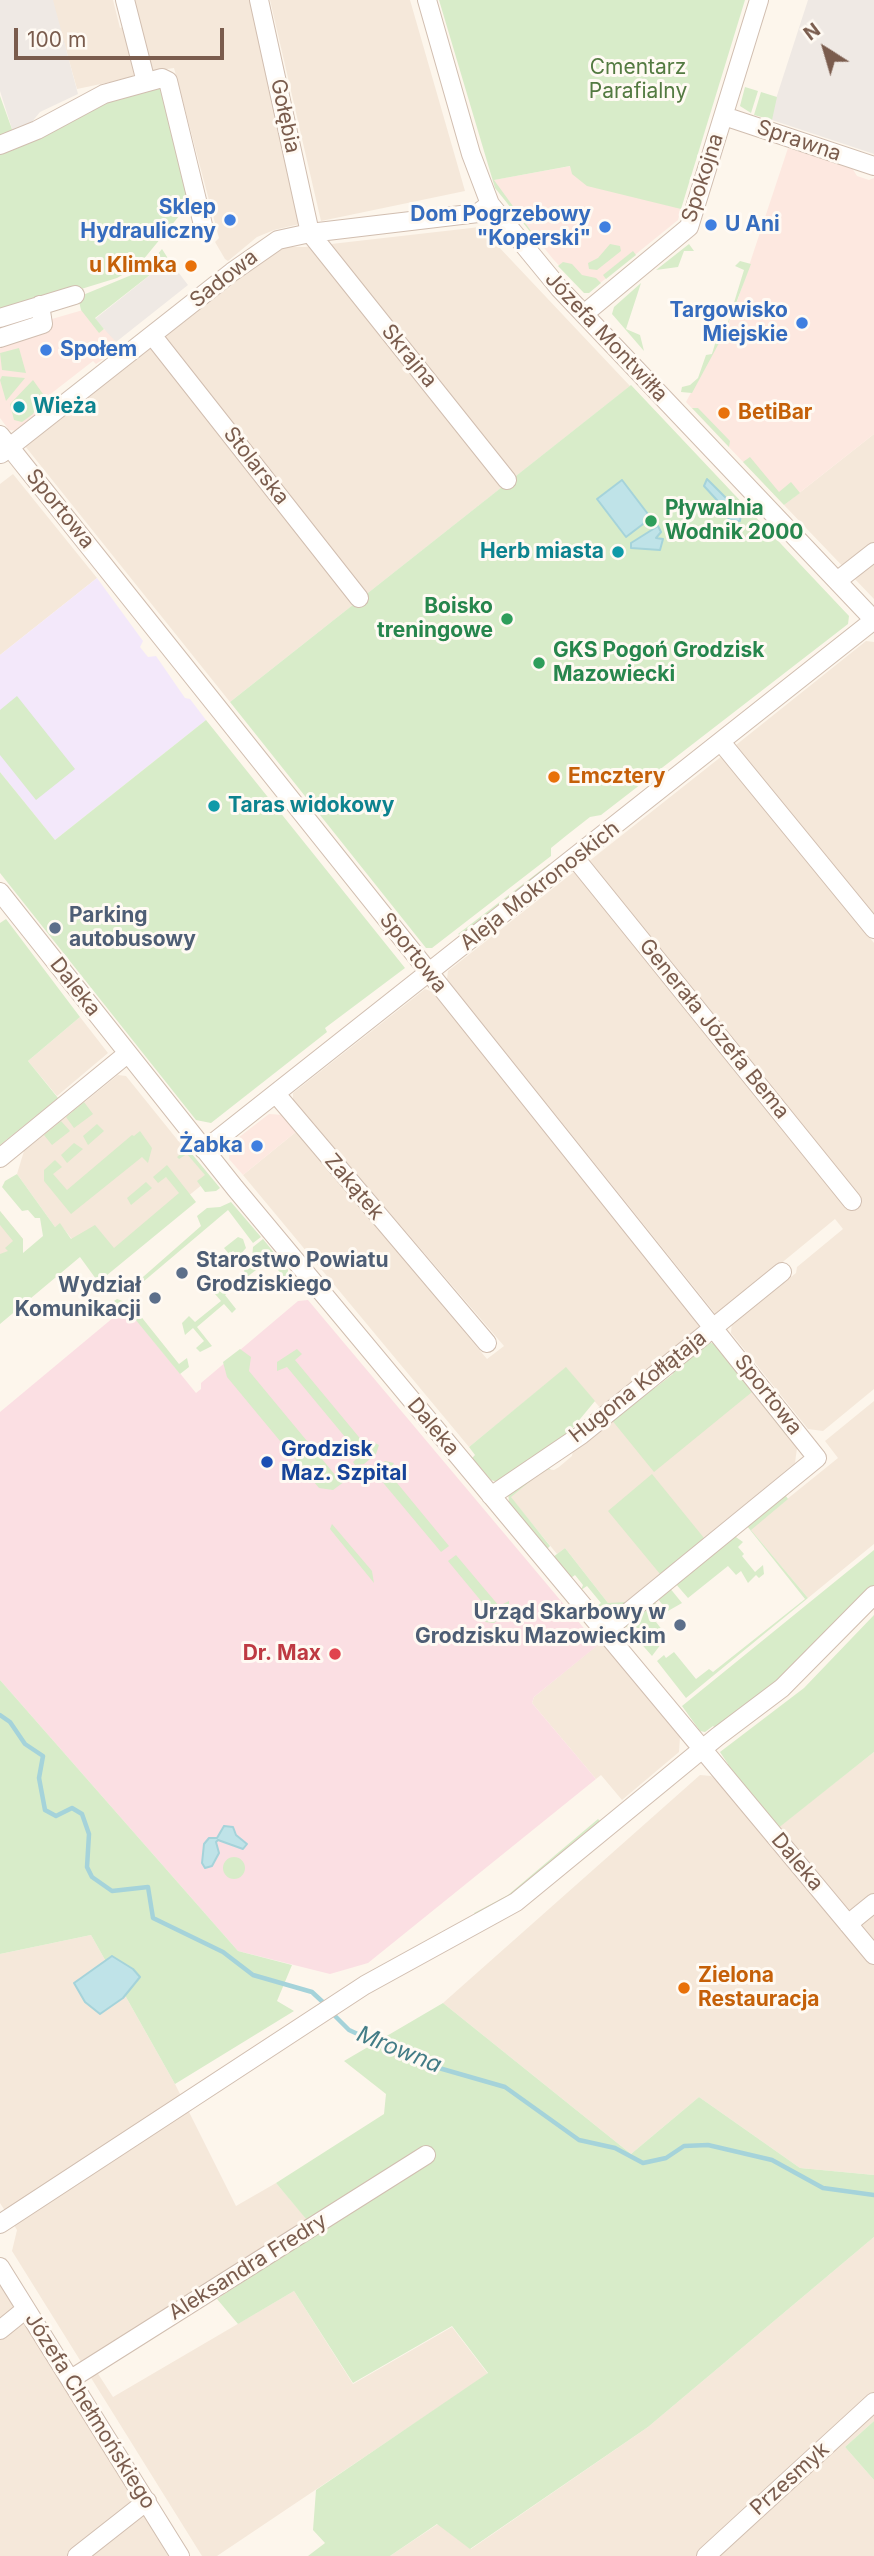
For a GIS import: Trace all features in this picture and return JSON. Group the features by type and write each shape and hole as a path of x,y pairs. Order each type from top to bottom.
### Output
{"street":[{"path":"124,0 146,82"},
{"name":"Gołębia","path":"259,0 310,233"},
{"name":"Józefa Montwiłła","path":"426,0 471,154 490,204 584,314 874,620"},
{"name":"Spokojna","path":"584,314 689,227 758,0"},
{"path":"0,145 104,93 162,78 169,81 203,225"},
{"name":"Sprawna","path":"724,116 874,166"},
{"name":"Sadowa","path":"3,445 152,335 262,249 278,240 310,233 478,213 490,204"},
{"name":"Skrajna","path":"310,233 507,480"},
{"path":"0,318 75,295"},
{"path":"0,338 43,324 40,305"},
{"name":"Stolarska","path":"152,335 359,598"},
{"name":"Sportowa","path":"3,445 715,1327 817,1458 604,1632"},
{"path":"837,581 874,552"},
{"name":"Aleja Mokronoskich","path":"204,1150 874,620"},
{"path":"721,742 874,929"},
{"name":"Generała Józefa Bema","path":"575,858 852,1201"},
{"name":"Daleka","path":"0,892 204,1150 874,1955"},
{"path":"0,1158 127,1054"},
{"name":"Zakątek","path":"276,1094 487,1343"},
{"name":"Hugona Kołłątaja","path":"491,1496 581,1435 782,1272"},
{"path":"0,2224 344,1998 516,1902 790,1681 874,1595"},
{"path":"848,1924 874,1903"},
{"name":"Aleksandra Fredry","path":"71,2379 426,2155"},
{"name":"Józefa Chełmońskiego","path":"0,2267 180,2556"},
{"path":"0,2330 26,2309"},
{"name":"Przesmyk","path":"706,2556 874,2402"},
{"path":"77,2556 147,2501"}],"shaded area":[{"path":"0,0 53,0 78,94 40,112 27,128 13,132 0,91"},
{"path":"52,0 113,0 120,28 126,26 139,76 77,89"},
{"path":"134,0 254,0 304,223 257,237 228,261 225,259 215,242 219,238 174,68 153,71"},
{"path":"270,0 410,0 465,191 321,221"},
{"path":"808,0 874,0 874,154 772,120 771,114"},
{"name":"Targowisko Miejskie","path":"788,148 852,168 857,176 869,180 874,178 874,434 784,505 686,402 733,314"},
{"path":"571,166 682,205 678,220 599,284 579,287 553,259 496,188 493,180"},
{"path":"480,227 630,386 230,702 25,446 280,247 305,247"},
{"path":"169,260 188,285 116,342 95,319"},
{"path":"83,310 99,332 104,329 109,332 120,348 96,364 93,361 48,396 51,401 48,408 19,431 9,430 0,418 0,334"},
{"path":"874,434 874,599 784,505"},
{"path":"13,474 97,578 0,655 0,484"},
{"path":"97,578 143,641 140,647 148,657 156,656 185,698 190,699 206,720 55,840 0,772 0,655"},
{"path":"866,641 874,642 874,918 736,745"},
{"path":"722,756 874,943 874,1389 823,1431 808,1429 731,1333 732,1320 773,1286 776,1289 796,1273 797,1267 843,1229 835,1219 717,1316 447,979 448,971 575,871 847,1209 860,1198 588,862"},
{"path":"425,989 433,992 704,1326 602,1410 566,1368 469,1447 243,1175 297,1131 487,1359 504,1346 293,1100 293,1093"},
{"path":"80,1017 108,1053 57,1096 28,1061"},
{"path":"118,1075 126,1076 209,1179 97,1271 60,1224 55,1227 17,1174 24,1151"},
{"path":"269,1114 284,1115 297,1131 243,1175 229,1159 230,1144"},
{"path":"0,1211 23,1239 0,1272"},
{"path":"308,1300 598,1645 534,1697 532,1703 596,1779 368,1963 330,1974 238,1951 0,1680 0,1412 126,1307 196,1393 201,1389 201,1383 298,1301"},
{"path":"704,1342 752,1392 797,1448 795,1463 623,1604 608,1603 565,1548 557,1554 510,1497 545,1469 554,1470 559,1467 572,1456 573,1450 649,1387 655,1388 673,1374 674,1368"},
{"path":"874,1401 874,1544 808,1598 750,1529 838,1458 825,1441"},
{"path":"601,1642 680,1737 679,1752 622,1800 601,1775 596,1779 532,1703 534,1697"},
{"path":"874,1752 874,2175 800,2168 699,2097 631,2154 443,2003 700,1775 711,1776 777,1828"},
{"path":"91,1935 175,2084 236,2206 276,2183 312,2225 93,2366 113,2397 294,2291 353,2384 452,2327 488,2374 217,2556 202,2556 12,2251 17,2230 0,2203 0,1954"},
{"path":"874,2237 874,2421 845,2447 874,2480 874,2556 390,2556 438,2524 471,2549 648,2427"},
{"path":"0,2281 143,2513 168,2556 0,2556"}],"green space":[{"name":"Cmentarz Parafialny","path":"439,0 745,0 681,209 587,186 572,174 570,166 494,180 544,249 495,188"},
{"path":"161,84 193,199 138,266 117,278 0,314 0,147 24,145 118,92"},
{"path":"745,87 758,91 751,113 740,106"},
{"path":"761,92 777,97 772,120 754,115"},
{"path":"0,96 13,132 0,141"},
{"path":"610,244 620,246 621,251 597,270 589,269 588,263 598,258"},
{"path":"689,244 694,251 684,251 678,267 656,270"},
{"path":"162,249 169,260 95,318 104,329 99,333 81,310 78,297 134,274 159,259 157,255"},
{"path":"633,251 636,255 606,279 603,275"},
{"path":"740,261 751,264 725,332 744,270 735,266"},
{"path":"563,262 572,264 582,275 596,278 601,283 589,293 584,293 558,266"},
{"path":"641,283 626,329 640,335 644,351 612,314 614,307"},
{"path":"719,330 725,332 692,393 681,392 682,387 690,385 698,378 706,355 712,354"},
{"path":"19,348 26,373 2,370 0,353"},
{"path":"2,376 25,378 6,401 0,380"},
{"path":"33,380 43,394 33,414 22,422 14,420 10,404"},
{"name":"GKS Pogoń Grodzisk Mazowiecki","path":"631,385 849,616 848,624 601,815 590,817 551,848 551,856 432,948 426,948 230,702"},
{"path":"692,408 698,408 730,441 729,447"},
{"path":"750,457 779,492 791,482 800,493 784,505 743,462"},
{"path":"17,696 75,769 36,800 0,755 0,710"},
{"path":"206,720 405,968 325,1028 327,1032 211,1123 196,1120 0,873 0,772 55,840"},
{"path":"549,864 552,868 464,937 458,934"},
{"path":"6,919 80,1017 28,1061 58,1098 0,1145 0,923"},
{"path":"84,1102 93,1114 74,1128 66,1117"},
{"path":"61,1121 70,1131 52,1145 44,1135"},
{"path":"97,1124 104,1131 88,1145 83,1136"},
{"path":"140,1131 152,1148 148,1163 142,1157 71,1214 44,1181 44,1170 55,1160 62,1167 53,1174 67,1190"},
{"path":"74,1143 83,1149 67,1163 61,1155"},
{"path":"187,1148 220,1188 216,1191 205,1192 197,1181 205,1175 187,1154 179,1159 177,1157"},
{"path":"167,1165 196,1202 101,1280 96,1279 80,1257 0,1324 0,1254 8,1251 5,1248 13,1241 0,1225 0,1211 23,1239 23,1253 43,1236 40,1218 35,1218 28,1210 22,1211 2,1187 5,1181 17,1174 55,1227 60,1223 71,1239 95,1225 114,1248 179,1193 166,1177 158,1183 153,1177"},
{"path":"146,1182 152,1188 131,1205 127,1198"},
{"path":"231,1202 261,1237 253,1243 228,1210 137,1287 135,1284 201,1226 197,1216 207,1208 220,1207"},
{"path":"238,1237 243,1239 246,1248 239,1256 233,1251 229,1254 224,1248"},
{"path":"263,1239 288,1270 287,1280 269,1260 247,1277 245,1275 244,1269 252,1258 253,1247"},
{"path":"230,1285 234,1288 225,1295 236,1309 232,1313 224,1304 197,1327 212,1346 200,1352 196,1348 204,1341 193,1328 185,1335 182,1323 189,1316 195,1322 221,1301 215,1294"},
{"path":"117,1299 131,1304 179,1364 187,1358 189,1367 180,1374 126,1308 122,1310 114,1301"},
{"path":"704,1342 718,1344 788,1432 786,1435 752,1392 654,1472 611,1419 649,1387 655,1388 673,1374 674,1368"},
{"path":"240,1349 251,1357 249,1371 336,1476 345,1470 345,1481 333,1490 319,1488 227,1377 223,1362"},
{"path":"297,1349 302,1354 295,1360 368,1448 375,1443 379,1445 376,1454 364,1464 355,1465 353,1462 360,1455 287,1367 277,1371 277,1362"},
{"path":"566,1367 595,1401 566,1436 497,1482 491,1480 472,1458 475,1455 469,1447"},
{"path":"385,1461 394,1463 388,1472 449,1546 441,1552 380,1479 370,1483 370,1473"},
{"path":"547,1467 551,1470 545,1469 511,1497 550,1546 547,1549 509,1502 508,1493"},
{"path":"652,1474 704,1538 660,1574 608,1511"},
{"path":"784,1493 788,1499 751,1530 808,1598 686,1698 657,1661 664,1655 666,1658 674,1652 696,1679 709,1669 713,1672 805,1599 747,1526"},
{"path":"332,1524 372,1571 374,1583 330,1529"},
{"path":"733,1535 743,1542 738,1547 744,1554 742,1556 755,1572 763,1565 764,1574 759,1578 756,1575 748,1583 741,1571 736,1575 728,1566 688,1598 675,1583"},
{"path":"565,1548 608,1603 625,1602 624,1606 616,1613 601,1613 596,1607 601,1603 587,1586 581,1590 583,1585 575,1575 571,1578 553,1557"},
{"path":"874,1550 874,1585 803,1660 716,1729 713,1726 705,1732 700,1731 682,1706"},
{"path":"456,1555 499,1606 509,1601 509,1611 494,1623 485,1622 491,1613 448,1561"},
{"path":"669,1587 682,1603 668,1611 656,1597"},
{"path":"653,1600 665,1614 656,1622 667,1636 652,1656 623,1623"},
{"path":"874,1615 874,1752 777,1829 725,1767 728,1764 720,1752 804,1688"},
{"path":"0,1680 238,1951 292,1965 277,2001 294,2011 175,2084 91,1935 0,1954"},
{"path":"598,1819 601,1822 530,1884 475,1916 474,1913 508,1895"},
{"path":"234,1857 244,1864 245,1868 238,1878 234,1879 224,1872 223,1868 230,1858"},
{"path":"443,2003 631,2154 699,2097 800,2168 874,2175 874,2237 648,2427 470,2549 437,2524 390,2556 308,2556 325,2543 313,2530 316,2490 488,2373 452,2326 353,2383 294,2291 238,2324 217,2299 317,2232 276,2183 384,2114 386,2094 344,2061"},
{"path":"874,2421 874,2480 845,2447"}],"water":[{"path":"707,479 741,513 740,521 729,520 726,510 704,486"},
{"path":"622,480 651,518 626,537 597,499"},
{"path":"658,526 661,532 656,538 663,539 660,550 631,548 631,543"},
{"path":"224,1826 233,1827 236,1835 247,1844 243,1849 218,1840 216,1842 219,1853 212,1866 205,1868 202,1863 204,1844 209,1838 217,1838"},
{"path":"112,1956 133,1969 140,1977 123,1998 100,2014 85,2002 74,1983"}],"waterway":[{"name":"Mrowna","path":"0,1715 10,1722 25,1744 43,1756 39,1778 45,1810 56,1816 72,1808 82,1814 89,1834 87,1867 92,1877 112,1891 148,1887 153,1918 223,1952 253,1975 312,1992 326,2005"},
{"name":"Mrowna","path":"331,2012 349,2030 418,2062 505,2087 579,2140 615,2148 643,2163 666,2158 684,2146 708,2145 772,2160 823,2188 874,2195"}],"place":[{"name":"Sklep Hydrauliczny","path":"230,220"},
{"name":"U Ani","path":"711,225"},
{"name":"Dom Pogrzebowy \"Koperski\"","path":"605,227"},
{"name":"u Klimka","path":"191,266"},
{"name":"Targowisko Miejskie","path":"802,323"},
{"name":"Społem","path":"46,350"},
{"name":"Wieża","path":"19,407"},
{"name":"BetiBar","path":"724,413"},
{"name":"Pływalnia Wodnik 2000","path":"651,521"},
{"name":"Herb miasta","path":"618,552"},
{"name":"Boisko treningowe","path":"507,619"},
{"name":"GKS Pogoń Grodzisk Mazowiecki","path":"539,663"},
{"name":"Emcztery","path":"554,777"},
{"name":"Taras widokowy","path":"214,806"},
{"name":"Parking autobusowy","path":"55,928"},
{"name":"Żabka","path":"257,1146"},
{"name":"Starostwo Powiatu Grodziskiego","path":"182,1273"},
{"name":"Wydział Komunikacji","path":"155,1298"},
{"name":"Grodzisk Maz. Szpital","path":"267,1462"},
{"name":"Urząd Skarbowy w Grodzisku Mazowieckim","path":"680,1625"},
{"name":"Dr. Max","path":"335,1654"},
{"name":"Zielona Restauracja","path":"684,1988"}]}
